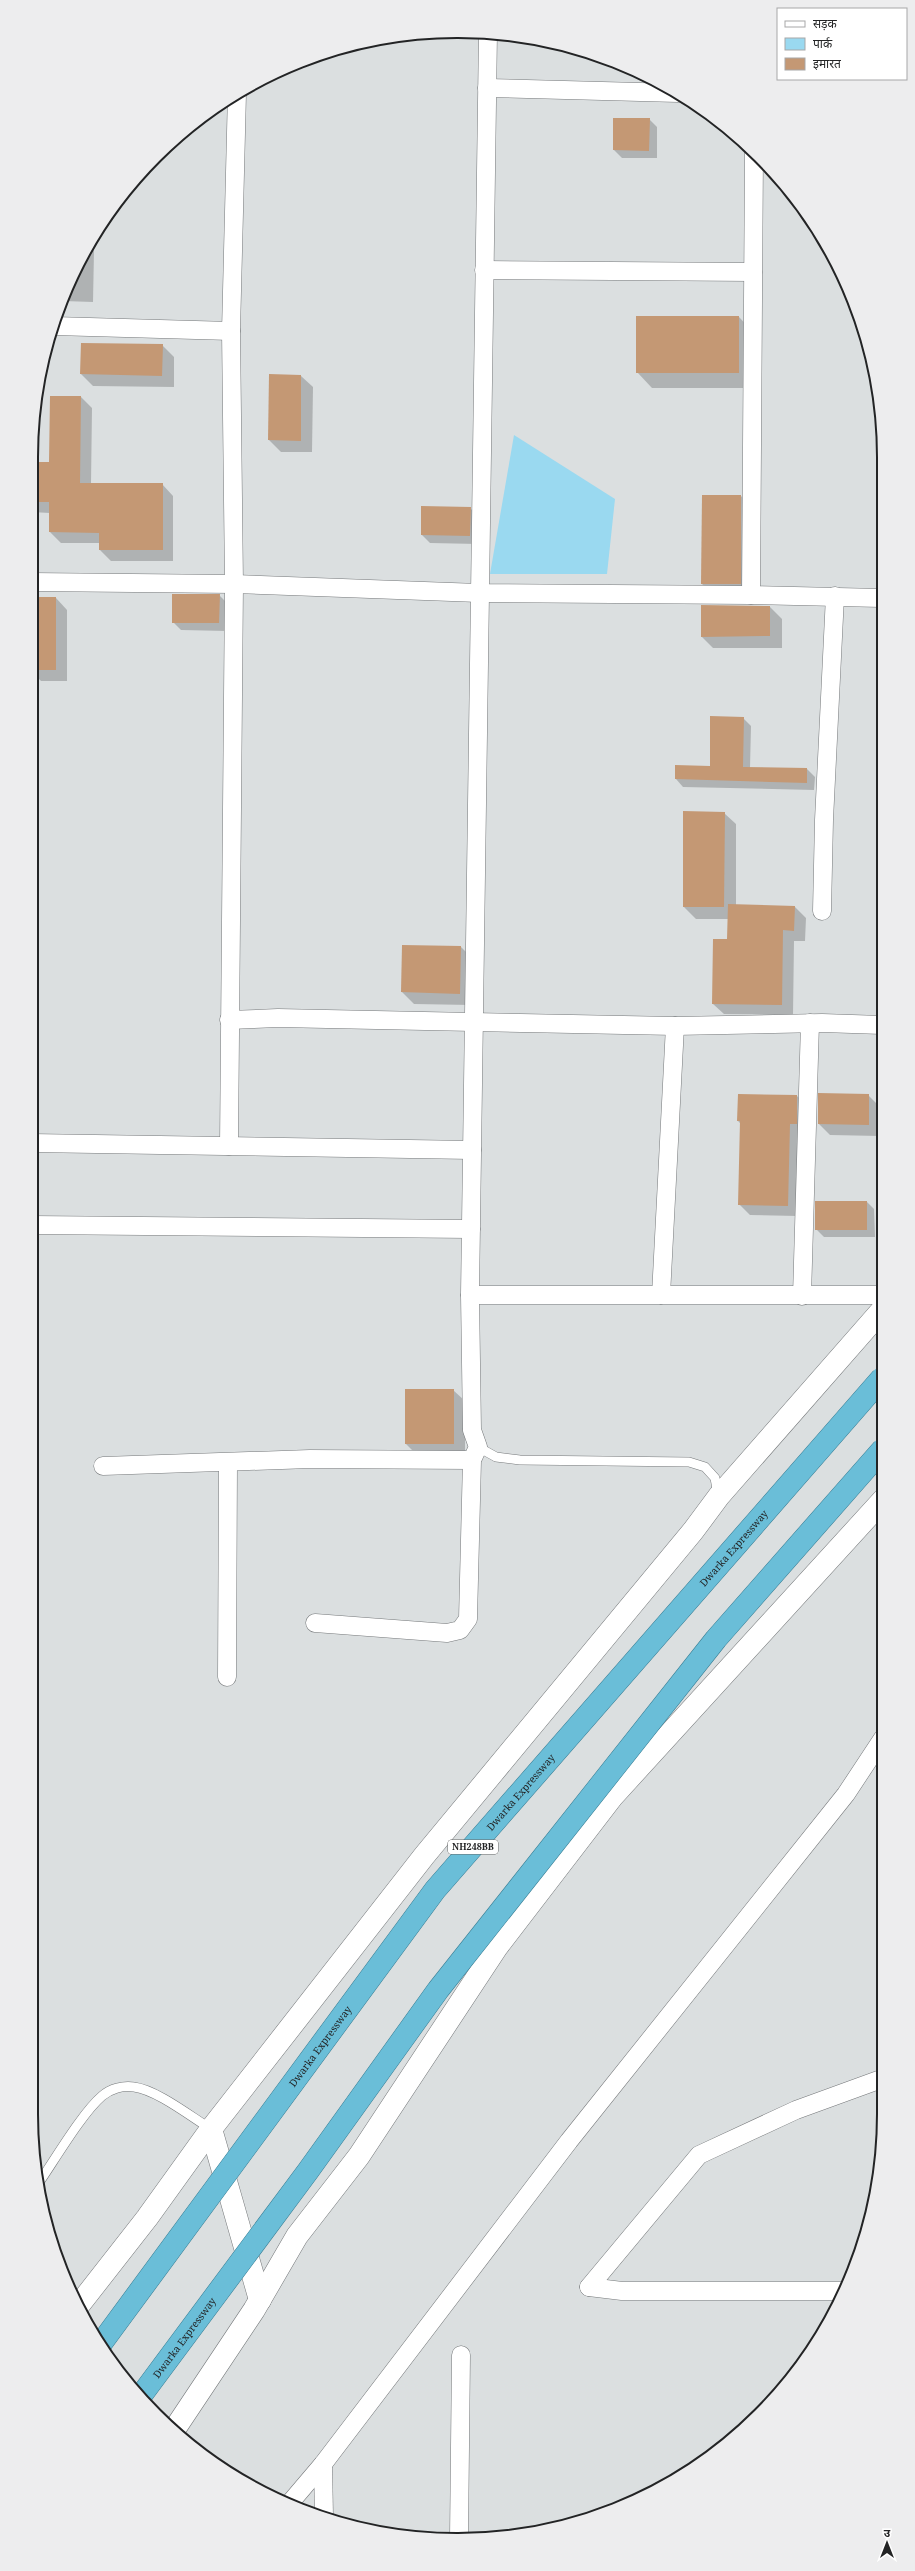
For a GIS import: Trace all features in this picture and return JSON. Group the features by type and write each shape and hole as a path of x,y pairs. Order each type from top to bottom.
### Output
{"highway":[{"name":"Dwarka Expressway","path":"104,2339 435,1890 877,1384"},
{"name":"Dwarka Expressway","path":"144,2392 308,2172 438,1990 716,1639 877,1456"}],"street":[{"path":"315,1623 430,1633 460,1630 468,1619 475,1454 472,1430 470,1295 488,39"},
{"path":"487,88 665,93"},
{"path":"229,1146 234,584 232,331 237,101"},
{"path":"751,594 754,161"},
{"path":"484,270 753,272"},
{"path":"59,326 232,331"},
{"path":"38,582 234,584 479,593 751,594 877,598"},
{"path":"822,911 824,820 835,596"},
{"path":"229,1020 278,1018 675,1026 810,1023 877,1025"},
{"path":"802,1296 810,1023"},
{"path":"661,1295 675,1026"},
{"path":"38,1144 472,1150"},
{"path":"38,1225 471,1229"},
{"path":"470,1295 877,1295"},
{"path":"82,2301 147,2218 211,2129 424,1856 688,1537 719,1496 877,1316"},
{"path":"103,1466 228,1463 310,1458 475,1454"},
{"path":"227,1676 228,1463"},
{"path":"177,2425 260,2300 298,2236 359,2156 497,1947 612,1797 877,1507"},
{"path":"293,2499 323,2464 569,2140 846,1794 877,1747"},
{"path":"838,2291 622,2291 589,2287 699,2155 796,2110 877,2081"},
{"path":"211,2129 260,2300"},
{"path":"459,2533 461,2355"},
{"path":"323,2464 324,2511"}],"lane":[{"path":"475,1454 520,1460 689,1462 705,1467 715,1478 719,1496"},
{"path":"43,2176 89,2111 102,2096 116,2088 133,2086 152,2093 211,2129"}],"green space":[{"path":"514,435 615,499 607,574 490,574"}],"building":[{"path":"613,118 650,118 649,151 613,150"},
{"path":"636,316 739,316 739,373 636,373"},
{"path":"81,343 163,344 162,376 80,374"},
{"path":"269,374 301,375 301,441 268,440"},
{"path":"50,396 81,396 80,483 163,483 163,550 99,550 99,533 49,532 49,502 38,502 38,462 49,462"},
{"path":"702,495 741,495 741,584 701,584"},
{"path":"421,506 471,507 470,536 421,535"},
{"path":"172,594 220,594 219,623 172,623"},
{"path":"38,597 56,597 56,670 38,670"},
{"path":"701,605 770,606 770,636 701,637"},
{"path":"710,716 744,717 743,767 807,768 807,783 675,779 675,765 710,766"},
{"path":"683,811 725,812 724,907 683,907"},
{"path":"728,904 795,906 794,931 783,930 782,1005 712,1004 713,939 727,939"},
{"path":"402,945 461,946 460,994 401,992"},
{"path":"818,1093 869,1094 869,1125 818,1124"},
{"path":"738,1094 797,1095 797,1124 790,1124 788,1206 738,1205 740,1121 737,1121"},
{"path":"815,1201 867,1201 867,1230 815,1230"},
{"path":"405,1389 454,1389 454,1444 405,1444"}]}
